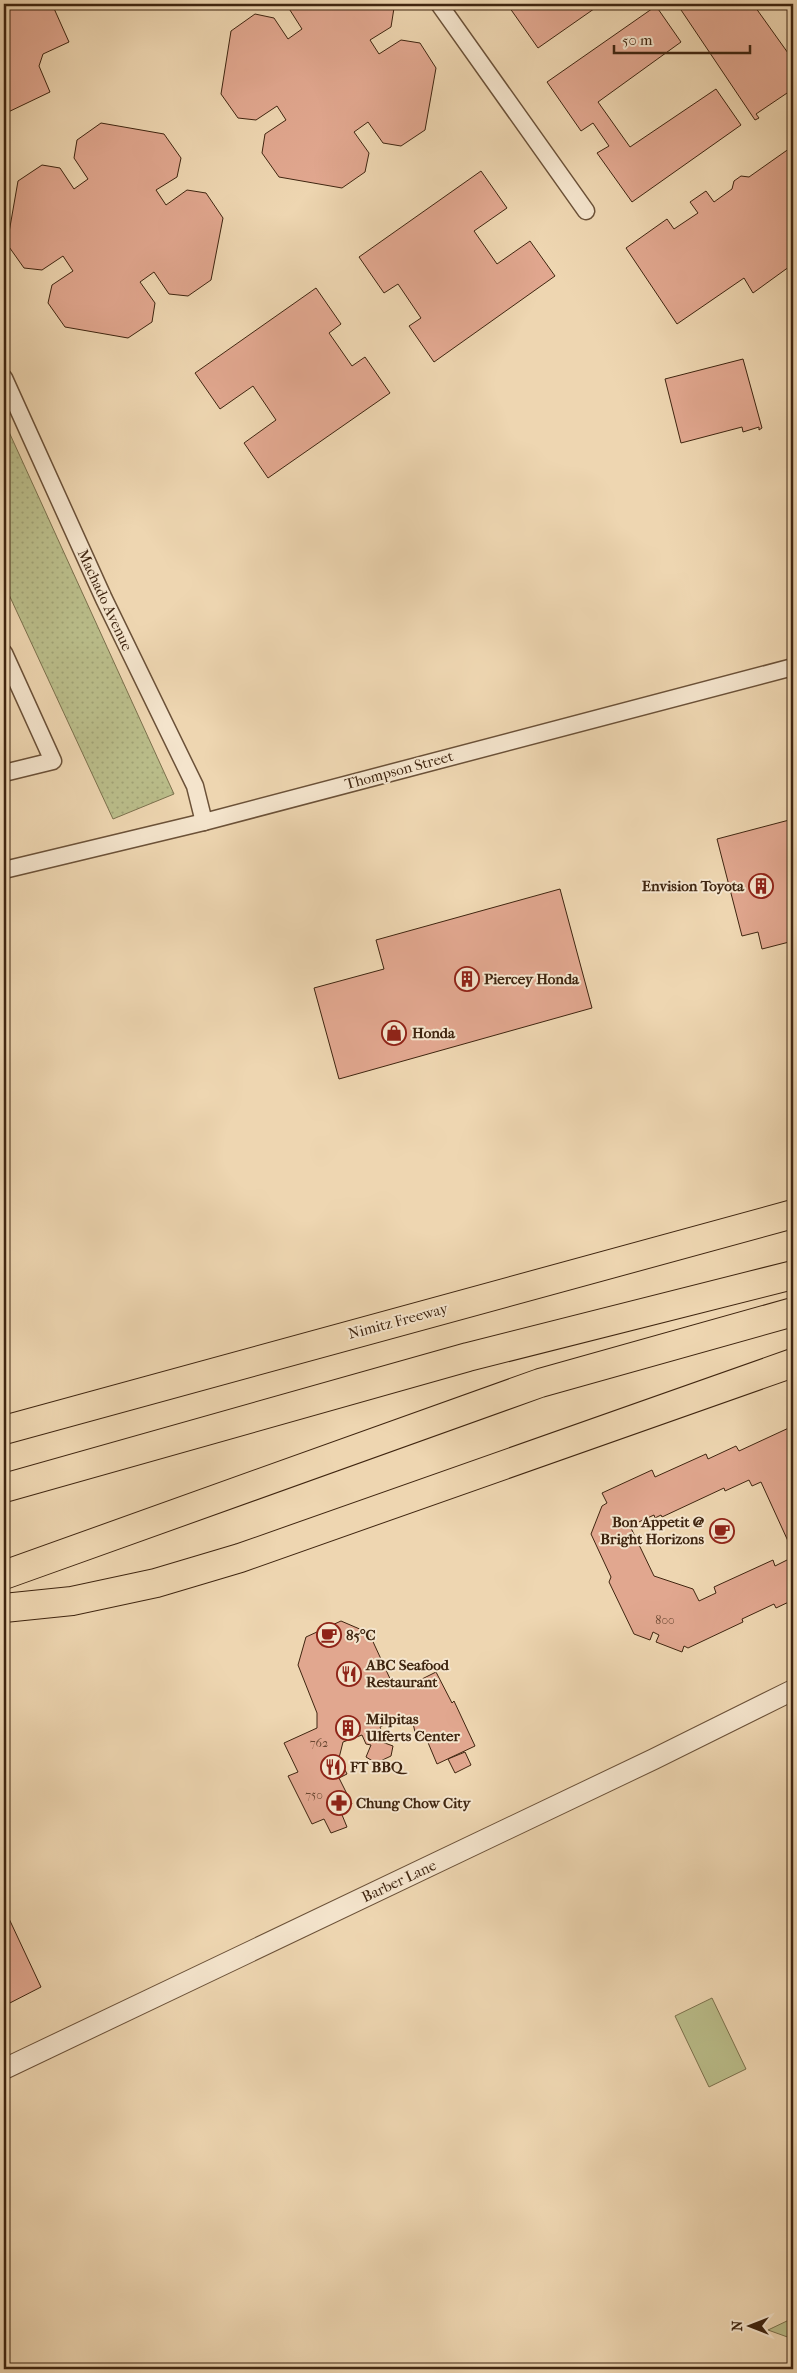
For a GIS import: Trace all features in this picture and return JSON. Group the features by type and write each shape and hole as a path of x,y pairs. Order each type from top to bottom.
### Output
{"highway":[{"name":"Nimitz Freeway","path":"4,1430 793,1214"},
{"path":"4,1488 468,1357 793,1274"},
{"path":"4,1575 540,1383 793,1312"},
{"path":"4,1608 72,1600 147,1585 240,1558 793,1363"}],"street":[{"path":"439,4 586,211"},
{"name":"Machado Avenue","path":"4,378 104,599 195,786 204,822"},
{"path":"4,653 53,761 4,773"},
{"name":"Thompson Street","path":"4,870 204,822 793,667"},
{"name":"Barber Lane","path":"4,2069 663,1755 793,1690"}],"green space":[{"path":"4,421 174,794 113,819 4,584"},
{"path":"712,1998 746,2069 709,2087 675,2016"},
{"path":"789,2320 793,2331 793,2339 768,2330"}],"building":[{"path":"4,4 52,4 69,42 43,54 39,66 50,92 4,114"},
{"path":"288,4 392,4 394,8 391,27 370,40 379,54 401,40 420,43 436,68 425,130 401,146 383,143 368,122 354,132 369,153 365,172 342,188 279,177 262,153 265,134 286,120 277,106 256,120 238,118 221,94 231,31 255,14 274,18 288,39 302,29"},
{"path":"507,4 601,4 538,48"},
{"path":"677,4 753,4 793,60 793,89 756,114 759,118 755,120"},
{"path":"656,6 681,42 598,102 630,147 716,89 741,125 632,202 597,153 609,146 593,123 581,131 547,82"},
{"path":"101,123 164,134 181,158 177,177 156,190 166,205 187,190 206,193 223,218 211,280 188,296 169,294 154,272 140,282 155,303 152,322 128,338 65,327 48,303 52,285 73,271 63,256 42,270 24,268 7,244 18,181 42,165 60,168 74,189 88,179 74,158 77,140"},
{"path":"793,146 793,264 753,293 744,278 677,324 626,248 667,219 674,229 698,213 690,202 706,191 714,202 732,189 734,181 741,176 749,177"},
{"path":"481,171 507,208 474,231 497,264 530,241 555,276 434,362 409,326 421,318 398,284 384,293 359,257"},
{"path":"316,288 341,324 329,333 352,366 365,357 390,393 268,478 244,443 276,420 253,386 220,409 195,373"},
{"path":"743,359 762,428 759,430 759,427 743,432 742,427 681,443 665,379"},
{"name":"Envision Toyota","path":"793,819 793,941 762,949 758,932 742,936 717,839"},
{"name":"Piercey Honda","path":"560,889 592,1008 339,1079 314,988 384,969 376,940"},
{"path":"793,1426 793,1552 761,1482 752,1486 749,1480 725,1491 724,1488 662,1517 661,1515 655,1518 654,1515 630,1526 654,1576 693,1589 699,1601 716,1593 714,1587 773,1560 775,1566 793,1557 793,1600 776,1608 774,1604 742,1619 743,1622 688,1648 684,1646 682,1652 656,1642 659,1635 653,1632 650,1640 634,1634 609,1582 611,1577 591,1534 602,1506 607,1503 602,1493 652,1470 655,1477 706,1454 708,1459 736,1446 739,1451"},
{"name":"Milpitas Ulferts Center","path":"341,1621 369,1633 392,1683 408,1686 436,1672 452,1703 454,1701 475,1746 437,1764 424,1733 416,1737 413,1723 400,1717 380,1727 383,1735 382,1742 393,1746 391,1756 376,1763 366,1757 371,1745 366,1744 362,1735 343,1742 339,1758 347,1774 339,1778 352,1804 340,1810 347,1827 331,1833 324,1819 312,1824 288,1776 298,1772 284,1743 317,1728 317,1713 298,1665 306,1637"},
{"path":"465,1752 471,1765 455,1773 448,1759"},
{"path":"4,1908 41,1987 4,2006"}],"place":[{"name":"Envision Toyota","path":"761,886"},
{"name":"Piercey Honda","path":"467,979"},
{"name":"Honda","path":"394,1033"},
{"name":"Bon Appetit @ Bright Horizons","path":"722,1531"},
{"name":"85°C","path":"329,1635"},
{"name":"ABC Seafood Restaurant","path":"349,1674"},
{"name":"Milpitas Ulferts Center","path":"348,1728"},
{"name":"FT BBQ","path":"333,1767"},
{"name":"Chung Chow City","path":"339,1803"}]}
